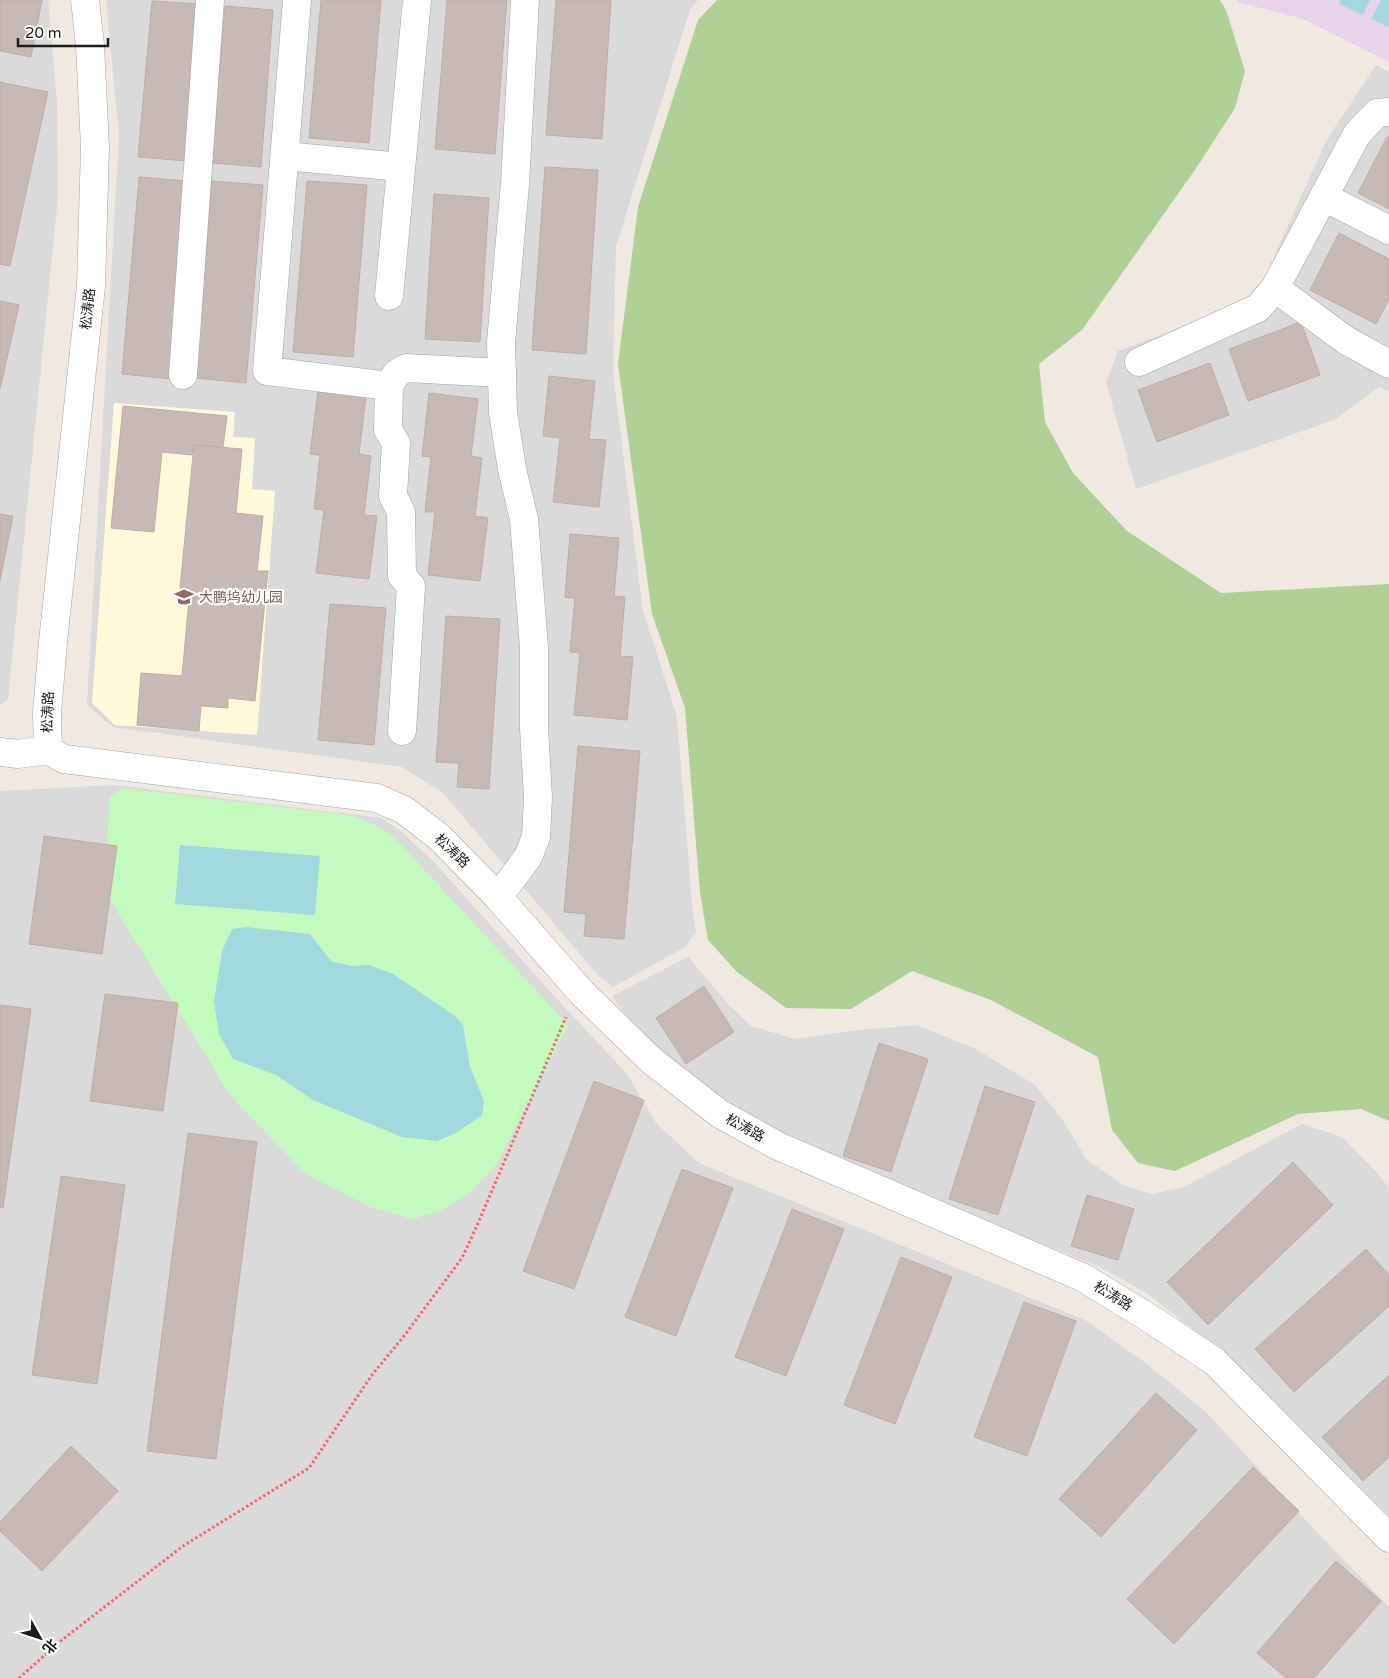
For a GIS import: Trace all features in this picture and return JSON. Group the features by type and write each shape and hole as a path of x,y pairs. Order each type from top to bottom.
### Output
{"street":[{"name":"松涛路","path":"85,0 90,44 95,148 91,286 53,642 47,713 48,750 64,759 377,798 404,810 438,837 498,897 578,988 652,1061 720,1114 778,1146 1084,1278 1157,1323 1214,1361 1389,1538"},
{"path":"183,375 210,0"},
{"path":"297,0 267,371 389,386"},
{"path":"389,296 417,0"},
{"path":"498,897 528,858 536,837 538,797 534,728 534,648 524,519 512,469 503,412 501,342 515,184 525,0"},
{"path":"1139,362 1258,308 1275,288 1357,134 1377,113 1389,112"},
{"path":"285,156 401,167"},
{"path":"1324,197 1389,230"},
{"path":"1275,288 1347,341 1389,364"},
{"path":"402,731 411,586 402,576 401,512 393,496 396,443 388,430 389,386 396,374 406,368 502,373"},
{"path":"0,752 18,754 48,750"}],"path":[{"path":"19,1678 62,1640 183,1546 309,1468 372,1375 404,1336 462,1258 578,988"}],"shaded area":[{"path":"0,0 48,0 57,104 58,196 8,699 0,705"},
{"path":"106,0 698,0 690,10 616,246 613,372 643,611 677,716 692,905 696,932 685,947 613,987 596,973 443,793 402,767 113,727 87,705 119,135"},
{"path":"1237,0 1389,0 1389,62 1303,19 1238,2"},
{"path":"1376,65 1389,72 1389,392 1379,387 1334,420 1136,489 1106,382 1118,351 1242,304 1262,283 1327,139"},
{"name":"大鹏坞幼儿园","path":"114,403 235,412 233,437 255,438 252,489 275,491 257,735 115,725 92,703"},
{"path":"115,785 382,818 403,833 434,862 628,1075 656,1123 699,1163 1085,1320 1143,1361 1206,1412 1389,1607 1389,1678 0,1678 0,791"},
{"path":"688,957 728,1004 751,1026 795,1039 859,1030 916,1025 976,1049 1035,1085 1064,1122 1086,1159 1123,1185 1152,1194 1184,1187 1302,1124 1342,1137 1389,1188 1389,1527 1267,1396 1190,1327 1145,1292 1098,1266 781,1142 650,1051 612,996"}],"green space":[{"path":"717,0 1220,0 1226,10 1245,71 1235,108 1199,164 1082,330 1039,364 1045,422 1073,473 1127,531 1221,593 1389,584 1389,1121 1361,1109 1298,1114 1175,1171 1138,1163 1112,1130 1098,1057 991,1000 912,971 851,1009 786,1008 737,972 708,940 700,893 685,708 652,614 618,364 638,207 698,20"},
{"path":"122,788 348,815 373,824 393,836 568,1025 496,1165 471,1192 440,1211 412,1219 370,1207 304,1173 231,1096 104,890 110,798"}],"water":[{"path":"1341,0 1370,0 1363,15 1339,4"},
{"path":"1381,0 1389,0 1389,27 1371,19"},
{"path":"180,845 320,856 315,915 175,904"},
{"path":"246,927 310,934 331,961 350,966 369,965 393,974 455,1016 463,1025 470,1067 484,1101 482,1115 456,1133 437,1141 402,1137 313,1100 276,1075 233,1059 219,1034 214,1001 222,951 232,929"}],"building":[{"path":"0,0 42,0 31,57 0,51"},
{"path":"321,0 381,0 369,143 309,138"},
{"path":"447,0 507,0 495,154 435,149"},
{"path":"556,0 611,0 602,139 546,135"},
{"path":"152,1 200,4 187,161 138,157"},
{"path":"225,6 273,10 261,167 212,163"},
{"path":"0,82 48,92 10,266 0,264"},
{"path":"1387,137 1389,137 1389,209 1358,193"},
{"path":"545,167 598,170 586,354 532,350"},
{"path":"139,177 189,181 172,379 122,374"},
{"path":"212,181 263,185 246,383 195,378"},
{"path":"307,181 367,185 353,357 293,352"},
{"path":"434,194 489,198 480,342 425,339"},
{"path":"1339,233 1389,259 1389,299 1376,324 1310,290"},
{"path":"0,301 19,305 0,389"},
{"path":"1301,322 1320,375 1248,401 1229,349"},
{"path":"1210,363 1229,415 1157,442 1138,390"},
{"path":"549,376 595,381 589,439 606,440 599,507 553,502 560,438 543,436"},
{"path":"318,391 366,397 359,454 371,456 364,515 377,516 369,579 316,573 324,510 314,509 320,455 310,454"},
{"path":"429,393 478,399 471,456 482,458 475,516 488,518 480,581 428,575 435,512 425,512 431,457 422,456"},
{"path":"123,406 227,416 223,447 194,445 192,455 162,452 154,532 111,528"},
{"path":"194,445 242,449 236,513 263,516 257,571 268,571 255,701 228,698 228,708 201,706 199,731 137,725 141,673 182,676 190,589 180,588"},
{"path":"0,514 13,516 0,581"},
{"path":"570,534 619,538 614,596 625,597 620,656 633,657 627,720 574,715 580,653 570,652 575,598 565,597"},
{"path":"330,604 386,608 374,745 318,740"},
{"path":"446,616 500,619 489,789 457,787 459,763 436,762"},
{"path":"578,746 640,751 624,939 584,936 586,914 564,912"},
{"path":"44,836 117,846 102,954 29,944"},
{"path":"704,986 734,1032 686,1064 656,1018"},
{"path":"105,994 178,1003 163,1111 90,1101"},
{"path":"0,1005 31,1009 3,1208 0,1207"},
{"path":"879,1043 928,1059 891,1172 843,1156"},
{"path":"594,1081 644,1100 574,1289 523,1271"},
{"path":"985,1086 1035,1102 998,1215 949,1199"},
{"path":"188,1133 257,1142 216,1459 147,1451"},
{"path":"1293,1162 1333,1205 1208,1325 1167,1282"},
{"path":"682,1169 733,1188 676,1336 625,1317"},
{"path":"61,1176 125,1185 97,1384 32,1375"},
{"path":"1087,1195 1134,1209 1118,1260 1071,1246"},
{"path":"792,1209 844,1229 786,1376 735,1357"},
{"path":"1366,1249 1389,1275 1389,1306 1294,1392 1255,1349"},
{"path":"901,1257 952,1277 895,1424 844,1405"},
{"path":"1024,1302 1076,1321 1027,1456 974,1437"},
{"path":"1389,1375 1389,1457 1363,1481 1322,1437"},
{"path":"1156,1393 1197,1430 1101,1537 1059,1499"},
{"path":"71,1446 118,1491 42,1571 0,1531 0,1522"},
{"path":"1253,1467 1299,1511 1174,1644 1127,1599"},
{"path":"1336,1561 1381,1601 1314,1678 1286,1678 1257,1653"}],"place":[{"name":"大鹏坞幼儿园","path":"184,597"}]}
